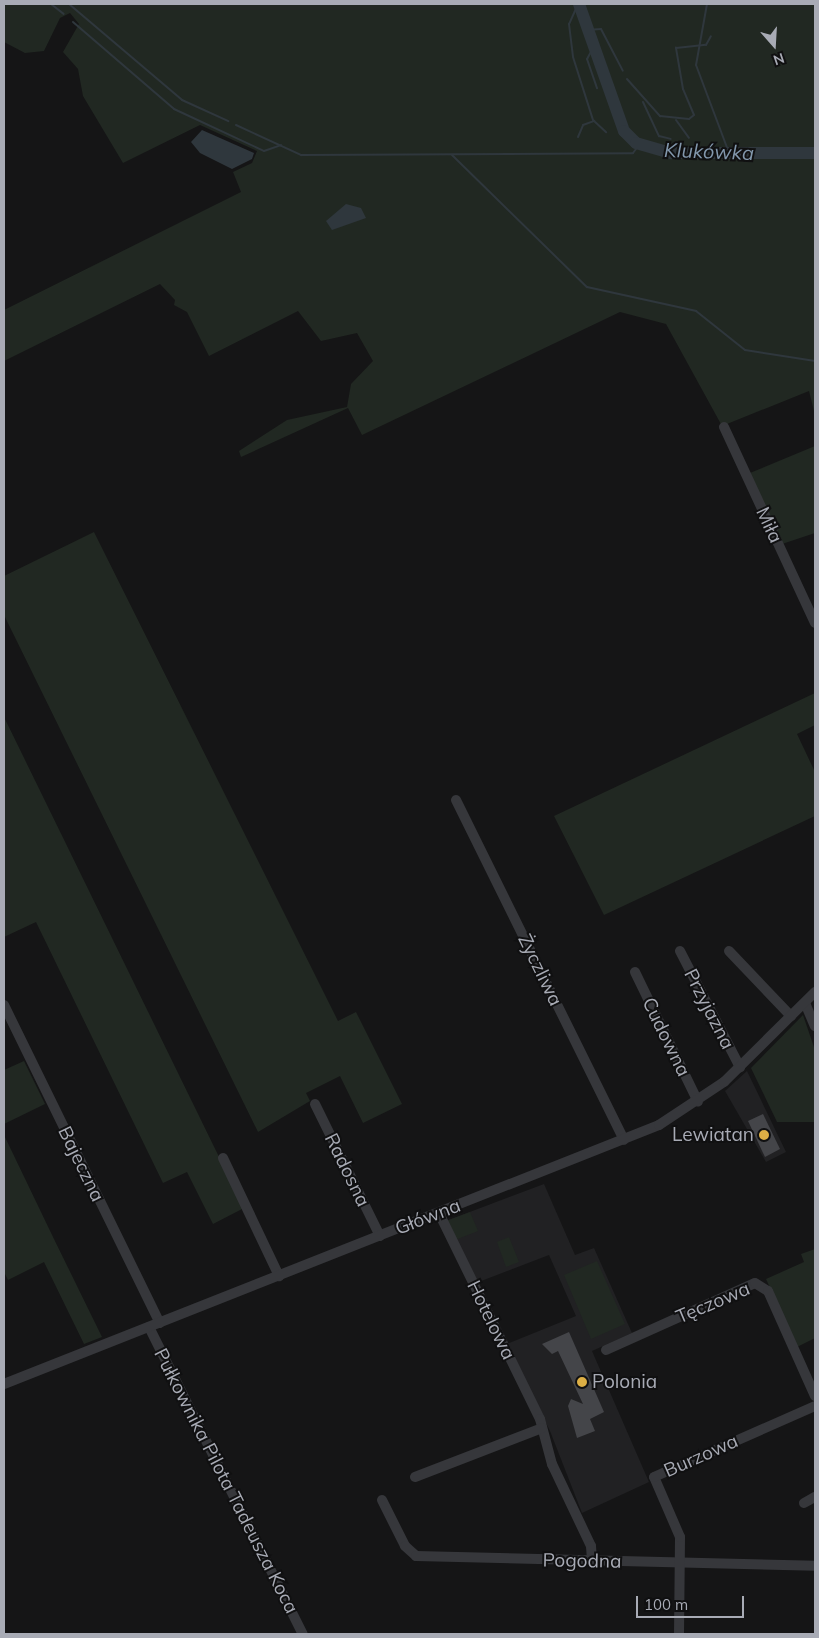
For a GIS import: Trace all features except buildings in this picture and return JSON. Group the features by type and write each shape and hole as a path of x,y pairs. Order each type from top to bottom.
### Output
{"street":[{"name":"Miła","path":"724,427 815,622"},
{"name":"Życzliwa","path":"456,800 624,1140"},
{"name":"Przyjazna","path":"680,951 740,1067"},
{"path":"729,951 791,1016"},
{"name":"Cudowna","path":"635,972 698,1102"},
{"name":"Główna","path":"4,1384 624,1140 698,1102 740,1067 815,992"},
{"path":"804,1003 815,1026"},
{"name":"Bajeczna","path":"4,1005 160,1323"},
{"name":"Radosna","path":"314,1104 380,1236"},
{"path":"223,1158 279,1276"},
{"name":"Hotelowa","path":"439,1213 542,1428 552,1464 591,1546 592,1561"},
{"name":"Tęczowa","path":"606,1350 755,1283 768,1291 815,1396"},
{"name":"Pułkownika Pilota Tadeusza Koca","path":"149,1327 304,1634"},
{"name":"Burzowa","path":"680,1634 680,1537 654,1477 815,1406"},
{"path":"415,1477 542,1428"},
{"path":"804,1503 815,1497"},
{"name":"Pogodna","path":"382,1500 405,1546 416,1556 815,1566"}],"shaded area":[{"path":"4,4 815,4 815,415 809,391 722,426 666,324 620,312 362,435 348,408 241,457 239,451 287,420 347,407 351,384 373,361 357,333 321,341 298,311 209,356 187,312 174,305 175,300 160,284 4,361 4,310 241,192 233,172 252,163 257,151 200,125 123,163 83,96 78,69 63,52 79,24 70,13 60,18 44,51 25,53 4,42"},
{"path":"202,130 254,153 252,159 232,169 200,153 191,142"},
{"path":"346,204 361,208 366,218 332,230 326,221"},
{"path":"815,446 815,533 776,546 745,475"},
{"path":"94,532 338,1021 356,1012 402,1104 363,1123 340,1076 306,1093 310,1101 258,1132 4,615 4,576"},
{"path":"815,693 815,725 797,734 815,772 815,816 604,915 554,816"},
{"path":"4,717 244,1208 213,1224 187,1172 163,1183 36,922 4,937"},
{"path":"803,1015 815,1050 815,1122 777,1122 751,1068"},
{"path":"24,1061 45,1104 4,1124 4,1070"},
{"path":"747,1071 786,1152 766,1162 725,1091"},
{"path":"4,1135 102,1337 84,1344 44,1262 8,1280 4,1272"},
{"path":"544,1184 575,1255 594,1248 632,1333 592,1351 649,1482 582,1513 550,1431 507,1344 576,1316 549,1255 476,1283 446,1221"},
{"path":"470,1212 478,1231 455,1240 446,1221"},
{"path":"509,1237 519,1262 506,1267 497,1242"},
{"path":"815,1249 815,1338 797,1347 766,1279 804,1262 801,1254"},
{"path":"597,1261 625,1324 591,1339 564,1275"}],"waterway":[{"path":"51,4 64,14"},
{"path":"69,4 182,100 228,121"},
{"path":"578,4 569,24 573,57 593,120 606,132"},
{"name":"Klukówka","path":"579,4 624,131 636,143 672,153 815,153"},
{"path":"707,4 696,65 729,153"},
{"path":"73,22 174,109 264,151 281,145"},
{"path":"587,30 601,29 623,71"},
{"path":"627,79 660,116 689,119 694,115 683,89 676,48 706,45 711,36"},
{"path":"594,46 587,59 597,88"},
{"path":"643,102 659,136 671,139"},
{"path":"676,120 689,138"},
{"path":"578,137 583,125 594,121"},
{"path":"236,125 301,155 633,153 639,145"},
{"path":"452,155 587,287 696,311 745,350 815,361"}],"place":[{"name":"Lewiatan","path":"764,1135"},
{"name":"Polonia","path":"582,1382"}]}
